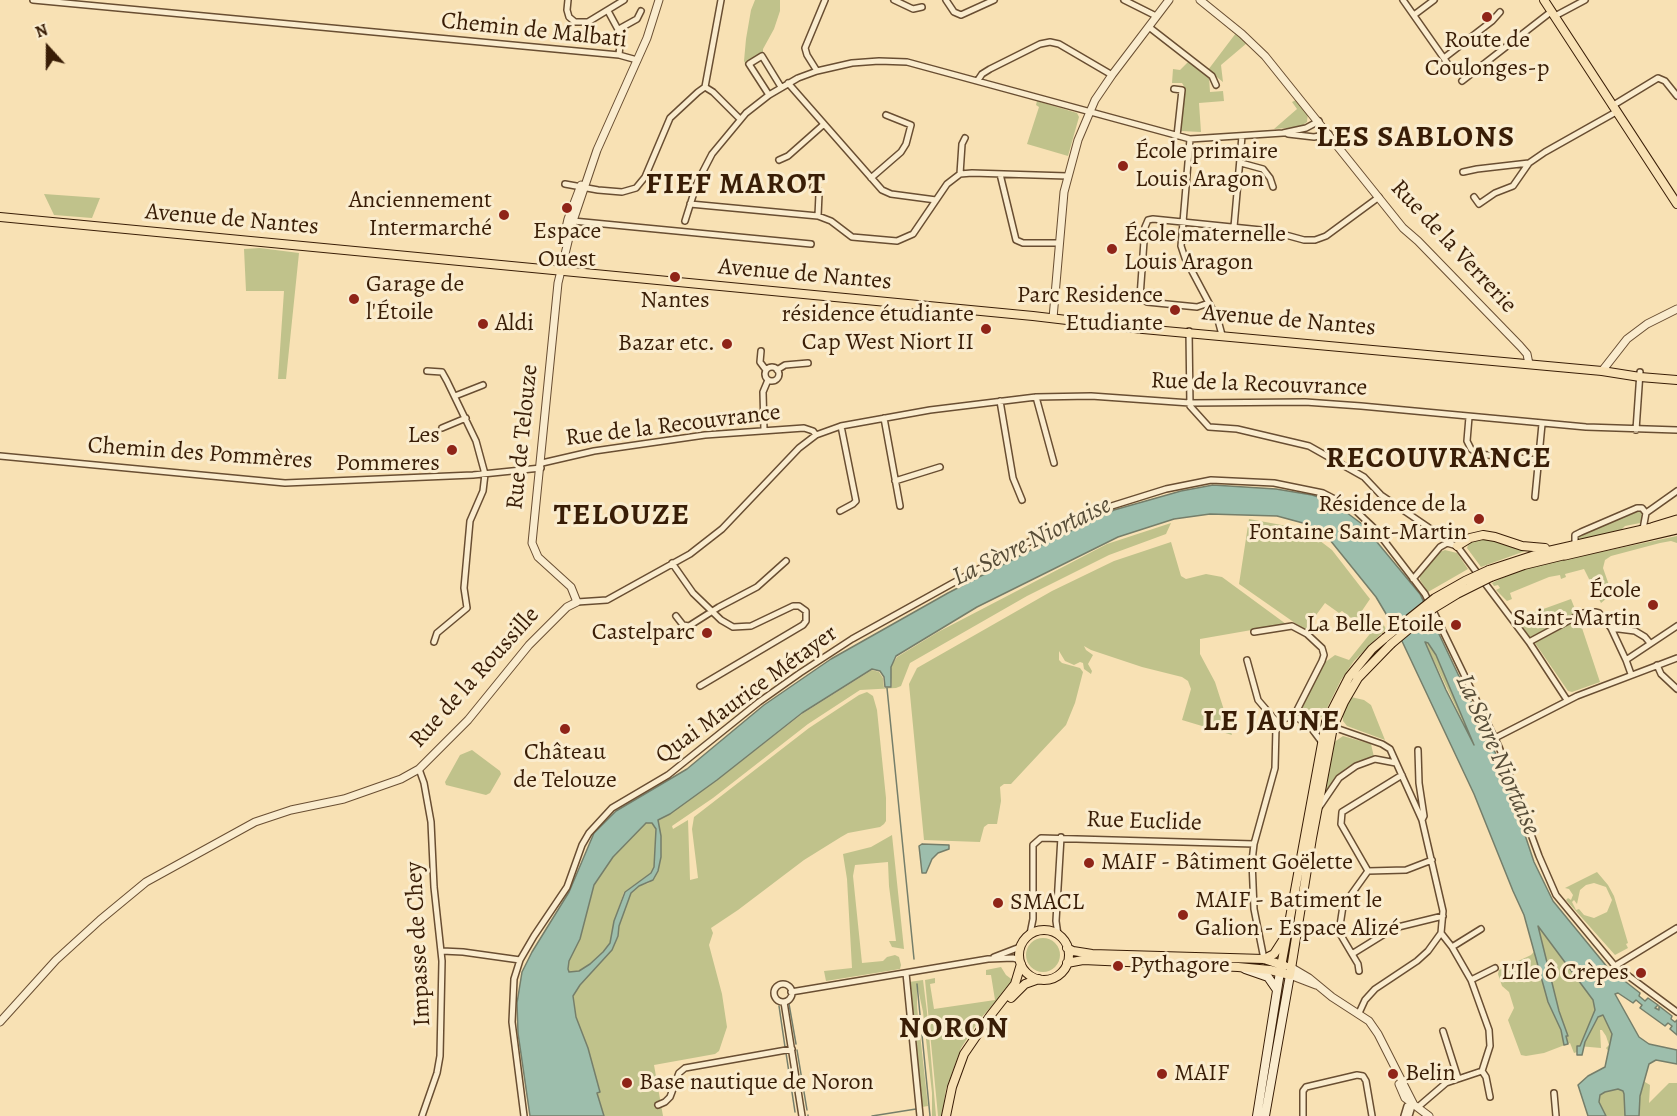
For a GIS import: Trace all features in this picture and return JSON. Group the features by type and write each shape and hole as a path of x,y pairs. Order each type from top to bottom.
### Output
{"highway":[{"path":"1654,527 1677,521"},
{"path":"1569,548 1677,529"}],"main road":[{"path":"1544,0 1677,204"},
{"name":"Avenue de Nantes","path":"0,217 1677,378"},
{"name":"Avenue de Nantes","path":"1604,371 1640,375"},
{"path":"1257,1116 1277,990 1322,741 1326,722 1341,689 1358,665 1388,641 1434,608 1490,574 1524,565 1569,548 1654,527"},
{"path":"1457,546 1470,538 1484,536 1528,548 1569,548"},
{"path":"1265,1116 1333,727 1358,678 1388,641"},
{"path":"946,1116 948,1099 959,1064 978,1033 1015,984 1020,962 1020,947 1030,934 1044,930 1058,935 1067,948 1076,952 1264,959 1274,954 1287,935"},
{"path":"1067,948 1067,963"},
{"path":"1264,959 1281,969"},
{"path":"978,1033 1028,981 1056,976 1067,963 1083,960 1291,971"},
{"path":"1020,962 1028,974 1039,979"},
{"path":"1238,967 1266,976 1277,990"}],"street":[{"name":"Chemin de Malbati","path":"33,0 619,55 637,60"},
{"path":"568,0 567,13 573,21 588,22 624,0"},
{"name":"Rue de Telouze","path":"578,602 571,587 540,560 534,549 534,517 542,465 558,283 573,221 597,150 637,60 659,0"},
{"path":"565,184 622,192 640,185 670,118 705,87 721,0"},
{"path":"817,71 807,55 806,48 825,0"},
{"path":"894,0 913,9 922,7"},
{"path":"946,0 954,12 961,15 994,0"},
{"path":"1124,0 1156,16"},
{"path":"1053,318 1067,176 1078,140 1089,112 1112,75 1169,0"},
{"name":"Rue de la Verrerie","path":"1200,0 1265,56 1402,228 1418,241 1520,346 1527,354 1529,364"},
{"path":"1403,0 1450,66"},
{"path":"1414,15 1434,0"},
{"path":"1462,81 1474,69 1554,13 1585,0"},
{"path":"608,11 621,37 619,55"},
{"path":"619,29 637,19 640,11"},
{"path":"1444,58 1492,21 1500,12"},
{"path":"1149,27 1212,76 1216,85"},
{"path":"978,80 981,74 990,69 1040,44 1050,42 1059,44 1112,75"},
{"path":"769,95 749,64 762,56 781,87"},
{"path":"685,221 697,183 712,153 740,119 788,83 817,71 852,63 898,62 978,80 1190,140 1283,133 1306,128 1319,121"},
{"path":"1473,197 1479,204 1495,193 1513,186 1528,163 1614,109 1658,78 1665,81 1677,96"},
{"path":"788,83 882,190 891,195 936,200"},
{"path":"705,87 740,119"},
{"path":"1174,89 1182,90 1177,136"},
{"path":"871,178 901,152 906,144 911,125 886,115"},
{"path":"779,160 788,156 823,125"},
{"path":"1283,133 1314,137 1329,134"},
{"path":"1234,227 1242,136"},
{"path":"960,174 962,144 965,138"},
{"path":"1190,140 1180,239 1183,253 1221,325 1222,335"},
{"path":"1241,163 1263,169 1270,178 1273,188"},
{"path":"1463,172 1528,163"},
{"path":"690,204 818,216 831,221 852,237 897,242 913,234 947,184 960,174 1067,176"},
{"path":"1000,174 1016,240 1023,243 1059,243"},
{"name":"Rue de Telouze","path":"564,259 562,253 568,219 584,187"},
{"path":"813,187 818,190 819,194 818,216"},
{"path":"1209,303 1197,307 1147,302 1140,297 1140,277 1147,222 1154,219 1234,227 1315,240 1326,236 1378,197"},
{"path":"573,221 811,244"},
{"path":"1604,371 1619,347 1636,332 1677,309"},
{"path":"1189,331 1190,403 1196,415 1212,429 1237,429 1309,446 1364,477 1384,497 1444,538 1447,543 1457,546 1529,642 1567,700"},
{"path":"761,351 760,362 766,370 768,380 763,392 764,430"},
{"path":"1613,355 1613,364 1618,371"},
{"path":"777,370 785,365 808,363"},
{"path":"766,370 772,367 777,370"},
{"path":"768,380 774,381 778,378 777,370"},
{"path":"427,371 442,372 456,396 480,453 484,474 483,490 470,521 464,579 467,608 437,633 434,642"},
{"path":"1636,430 1640,375"},
{"path":"456,396 483,386"},
{"path":"1036,397 1054,463"},
{"name":"Rue de la Recouvrance","path":"542,465 594,451 705,435 808,429 816,435 841,426 884,418 1036,397 1107,397 1190,403 1305,402 1542,424 1636,430 1677,430"},
{"path":"1000,401 1013,478 1022,500"},
{"path":"1470,417 1467,441 1471,449 1478,454 1538,460"},
{"path":"442,429 466,418"},
{"path":"884,418 900,506"},
{"path":"1535,498 1542,424"},
{"path":"840,511 856,501 841,426"},
{"path":"578,602 607,600 622,594 690,554 722,529 799,448 816,435"},
{"name":"Chemin des Pommères","path":"0,456 285,483 484,474 542,465"},
{"path":"895,481 940,466"},
{"name":"Quai Maurice Métayer","path":"524,1116 512,1022 512,990 520,960 567,887 582,845 589,833 612,808 668,775 759,702 852,639 1029,542 1102,509 1166,489 1211,480 1247,480 1312,489 1340,500 1368,522 1425,594 1495,738 1554,891 1615,966 1677,1012"},
{"path":"1642,529 1646,513 1677,490"},
{"path":"1569,548 1575,535 1581,532 1637,508 1642,508 1646,513"},
{"path":"1413,579 1436,550 1447,543"},
{"path":"676,616 687,627 752,591 786,561"},
{"path":"672,563 693,593 728,625 738,628 751,626 793,606 803,608 807,616 803,625 700,686"},
{"name":"Rue de la Roussille","path":"0,1022 56,960 146,882 255,822 291,810 344,799 419,769 468,720 529,645 561,612 578,602"},
{"path":"1529,642 1588,611 1599,614 1611,628 1631,674"},
{"path":"1254,632 1292,626 1307,634 1322,648 1324,656 1322,661 1294,716"},
{"path":"1626,660 1677,626"},
{"path":"1611,628 1635,631 1645,637 1650,644"},
{"path":"1495,738 1567,700 1677,658"},
{"path":"1248,660 1258,700 1276,721 1275,768 1254,844 1252,861 1254,909 1264,959"},
{"path":"1657,665 1661,674 1677,689"},
{"path":"1276,721 1294,716 1309,725 1322,741"},
{"path":"1333,727 1387,746 1422,820 1443,916 1441,933 1423,956 1374,989 1365,1000 1359,1013"},
{"path":"1418,750 1419,783 1424,816 1422,820"},
{"path":"1317,810 1339,778 1356,766 1375,759 1396,763"},
{"name":"Impasse de Chey","path":"419,769 424,783 430,822 434,886 442,951 440,1056 437,1073 422,1116"},
{"path":"1368,871 1341,824 1342,812 1402,775"},
{"path":"1170,834 1170,841"},
{"name":"Rue Euclide","path":"1030,934 1033,919 1032,849 1034,842 1045,837 1254,844"},
{"path":"1058,935 1056,921 1060,837"},
{"path":"1128,839 1128,848"},
{"path":"1198,842 1198,851"},
{"path":"1368,871 1406,870 1432,860"},
{"path":"1359,972 1358,964 1340,935 1338,927 1343,906 1368,871"},
{"path":"1352,954 1394,928 1443,916"},
{"path":"1615,966 1677,928"},
{"path":"1452,947 1481,929"},
{"path":"1441,933 1471,980 1489,1030 1490,1046 1482,1071 1490,1097"},
{"path":"988,959 1020,947"},
{"path":"442,951 520,960"},
{"path":"791,992 988,959 1009,958 1020,962"},
{"path":"1471,980 1495,968"},
{"path":"1291,971 1304,981 1320,987"},
{"path":"1291,971 1359,1013 1375,1029 1398,1076 1416,1105 1430,1116"},
{"path":"906,973 921,1116"},
{"path":"1287,994 1296,984 1304,981"},
{"path":"784,984 791,992 789,999 784,1002 775,998 774,992 776,987 784,984"},
{"path":"784,1002 802,1116"},
{"path":"1443,1031 1458,1078"},
{"path":"658,1105 670,1097 679,1073 685,1068 792,1049"},
{"path":"1407,1116 1407,1106 1416,1105 1440,1087 1458,1078 1482,1071"},
{"path":"1304,1116 1303,1091 1306,1087 1357,1075 1363,1076 1366,1081 1372,1116"},
{"path":"1554,1093 1556,1116"}],"green space":[{"path":"755,0 780,0 780,11 763,53 746,65 744,61 746,39"},
{"path":"1236,33 1247,43 1221,65 1223,82 1208,70"},
{"path":"1189,61 1209,76 1210,92 1223,91 1224,101 1199,103 1201,132 1181,131 1185,88 1182,83 1172,83 1173,69 1180,70"},
{"path":"1296,100 1308,113 1307,122 1300,127 1274,129 1297,109 1292,102"},
{"path":"1037,101 1077,113 1079,117 1068,156 1027,144 1039,107 1036,105"},
{"path":"44,194 100,198 92,218 54,215"},
{"path":"260,248 299,253 286,379 278,379 284,291 246,291 244,249"},
{"path":"1640,510 1643,517 1640,523 1625,526 1621,530 1577,540 1579,535"},
{"path":"1249,519 1298,528 1332,550 1370,599 1355,621 1342,611 1339,613 1325,603 1305,630 1239,584"},
{"path":"1171,523 1166,534 1109,555 1027,596 910,663 901,686 896,688 860,690 808,724 713,798 672,826 673,829 688,820 690,880 698,878 692,829 694,817 809,728 859,695 867,692 873,696 877,710 886,798 886,821 880,827 848,833 841,837 804,860 711,928 713,933 709,945 722,994 727,1027 719,1051 715,1054 654,1065 663,1116 604,1116 597,1092 600,1091 588,1048 576,1017 573,996 612,950 631,893 639,886 649,883 658,871 661,836 658,820 717,780 802,714 872,670 879,672 883,678 884,688 892,687 890,668 897,657 938,632 1107,544"},
{"path":"1677,536 1677,543 1671,541 1660,543 1611,556 1605,560 1603,568 1610,588 1607,598 1601,603 1584,569 1565,574 1566,577 1561,579 1560,575 1549,577 1510,593 1512,599 1507,601 1496,590 1500,588 1498,585 1494,586 1492,583 1513,573 1539,565"},
{"path":"1488,537 1528,550 1481,567 1467,548 1470,540"},
{"path":"1171,542 1181,576 1186,579 1206,574 1222,577 1286,624 1200,639 1200,654 1215,682 1232,735 1182,720 1191,689 1188,681 1182,677 1142,667 1084,646 1093,655 1088,664 1092,671 1091,674 1084,669 1083,663 1074,665 1065,661 1059,651 1059,660 1062,663 1080,668 1083,672 1075,703 1066,725 1011,784 1004,784 1000,787 1001,801 997,824 988,824 984,827 980,842 924,840 909,684 917,668 1052,591 1114,561"},
{"path":"1445,550 1457,553 1468,569 1428,592 1420,576 1440,552"},
{"path":"1571,599 1577,614 1530,637 1515,617 1522,614 1524,616"},
{"path":"1381,620 1386,629 1354,661 1341,680 1323,716 1313,721 1306,719 1302,714 1302,707 1324,663 1335,655 1349,660"},
{"path":"1577,620 1580,622 1600,682 1572,692 1568,691 1535,643"},
{"path":"1425,642 1436,655 1474,745"},
{"path":"1351,697 1364,700 1371,705 1385,740 1347,726 1343,721 1343,712"},
{"path":"1343,736 1371,744 1374,757 1346,768 1323,797 1333,743"},
{"path":"472,750 501,774 490,793 486,795 446,785 445,782 460,755"},
{"path":"646,823 652,823 656,829 654,867 651,873 624,892 614,921 610,943 603,952 579,971 569,972 569,961 580,939 594,885 613,857"},
{"path":"892,835 904,949 892,947 889,941 896,941 888,862 855,865 853,876 862,963 883,961 895,955 899,957 900,969 826,981 824,971 852,968 847,879 843,854 871,847"},
{"path":"1597,872 1614,896 1628,948 1615,955 1566,900 1568,898 1571,900 1573,895 1569,889 1565,888","holes":["1594,883 1606,887 1612,900 1607,912 1594,918 1584,915 1579,909 1576,910 1572,902 1574,900 1577,904 1580,890 1586,885"]},
{"path":"1541,922 1629,1045 1635,1076 1650,1085 1649,1103 1669,1083 1677,1083 1677,1116 1588,1116 1578,1085 1605,1068 1609,1052 1606,1048 1609,1045 1602,1030 1600,1030 1601,1048 1578,1046 1577,1052 1574,1053 1570,1043 1544,1053 1521,1055 1508,1020 1514,1008 1509,992 1502,986 1498,974 1499,970 1531,955 1542,943 1536,923"},
{"path":"1043,938 1055,943 1060,955 1055,967 1043,972 1031,967 1026,955 1031,943"},
{"path":"1001,967 1014,981 980,1019 961,1048 946,1089 942,1116 938,1116 925,980 935,978 935,983 930,984 934,1009 995,1000 991,975 986,975 986,970"},
{"path":"923,980 936,1116 932,1116 932,1093 923,1012 917,984 917,1007 928,1106 922,1107 909,982"}],"shaded area":[{"path":"1213,485 1276,489 1312,495 1331,501 1362,524 1420,594 1503,769 1534,862 1553,901 1608,968 1640,993 1639,996 1645,1001 1648,998 1658,1005 1655,1008 1659,1010 1659,1006 1672,1016 1671,1019 1675,1022 1677,1020 1677,1035 1670,1029 1672,1026 1668,1023 1665,1026 1640,1008 1642,1005 1636,1000 1633,1003 1618,993 1615,994 1639,1037 1649,1044 1677,1050 1677,1064 1656,1060 1649,1064 1640,1096 1639,1116 1625,1116 1624,1094 1618,1089 1600,1095 1599,1102 1606,1116 1588,1116 1578,1085 1588,1076 1605,1067 1612,1034 1603,1015 1598,1017 1585,1042 1582,1055 1577,1055 1577,1046 1580,1046 1595,1010 1593,1000 1538,926 1559,1011 1568,1036 1566,1036 1568,1044 1564,1045 1561,1030 1548,1002 1524,915 1474,794 1401,639 1376,597 1330,540 1303,523 1277,516 1210,514 1174,519 1118,537 977,607 896,656 891,667 891,687 885,687 884,677 880,671 872,669 802,713 717,780 658,820 661,857 658,871 653,880 639,886 631,893 612,950 573,996 576,1017 588,1048 604,1116 530,1116 518,1033 517,1003 522,972 569,892 594,833 616,811 687,769 764,705 831,659 948,593 1114,510 1181,491","holes":["1425,642 1436,655 1474,745 1446,690","646,823 652,823 656,829 654,867 651,873 625,892 614,921 610,943 603,952 579,971 569,972 569,961 580,939 594,885 613,857"]},
{"path":"922,844 949,845 949,849 938,853 932,859 926,873 922,873 919,846"}],"waterway":[{"path":"887,688 914,959"},
{"path":"917,984 930,1116"},
{"path":"789,1004 796,1044"},
{"path":"779,1006 785,1047"},
{"path":"797,1050 807,1110"},
{"path":"786,1053 795,1112"},
{"path":"872,1116 916,1109"}],"place":[{"name":"Route de Coulonges-p","path":"1487,17"},
{"name":"École primaire Louis Aragon","path":"1123,166"},
{"name":"Espace Ouest","path":"567,208"},
{"name":"Anciennement Intermarché","path":"504,215"},
{"name":"École maternelle Louis Aragon","path":"1112,249"},
{"name":"Nantes","path":"675,277"},
{"name":"Garage de l'Étoile","path":"354,299"},
{"name":"Parc Residence Etudiante","path":"1175,310"},
{"name":"Aldi","path":"483,324"},
{"name":"résidence étudiante Cap West Niort II","path":"986,329"},
{"name":"Bazar etc.","path":"727,344"},
{"name":"Les Pommeres","path":"452,450"},
{"name":"Résidence de la Fontaine Saint-Martin","path":"1479,519"},
{"name":"École Saint-Martin","path":"1653,605"},
{"name":"La Belle Etoile","path":"1456,625"},
{"name":"Castelparc","path":"707,633"},
{"name":"Château de Telouze","path":"565,729"},
{"name":"MAIF - Bâtiment Goëlette","path":"1089,863"},
{"name":"SMACL","path":"998,903"},
{"name":"MAIF - Batiment le Galion - Espace Alizé","path":"1183,915"},
{"name":"Pythagore","path":"1118,966"},
{"name":"L'Ile ô Crèpes","path":"1641,973"},
{"name":"MAIF","path":"1162,1074"},
{"name":"Belin","path":"1393,1074"},
{"name":"Base nautique de Noron","path":"627,1083"}],"district":[{"name":"LES SABLONS","path":"1416,139"},
{"name":"FIEF MAROT","path":"736,186"},
{"name":"RECOUVRANCE","path":"1439,460"},
{"name":"TELOUZE","path":"622,517"},
{"name":"LE JAUNE","path":"1272,723"},
{"name":"NORON","path":"954,1030"}],"water label":[{"name":"La Sèvre Niortaise","path":"1032,542"},
{"name":"La Sèvre Niortaise","path":"1497,755"}]}
